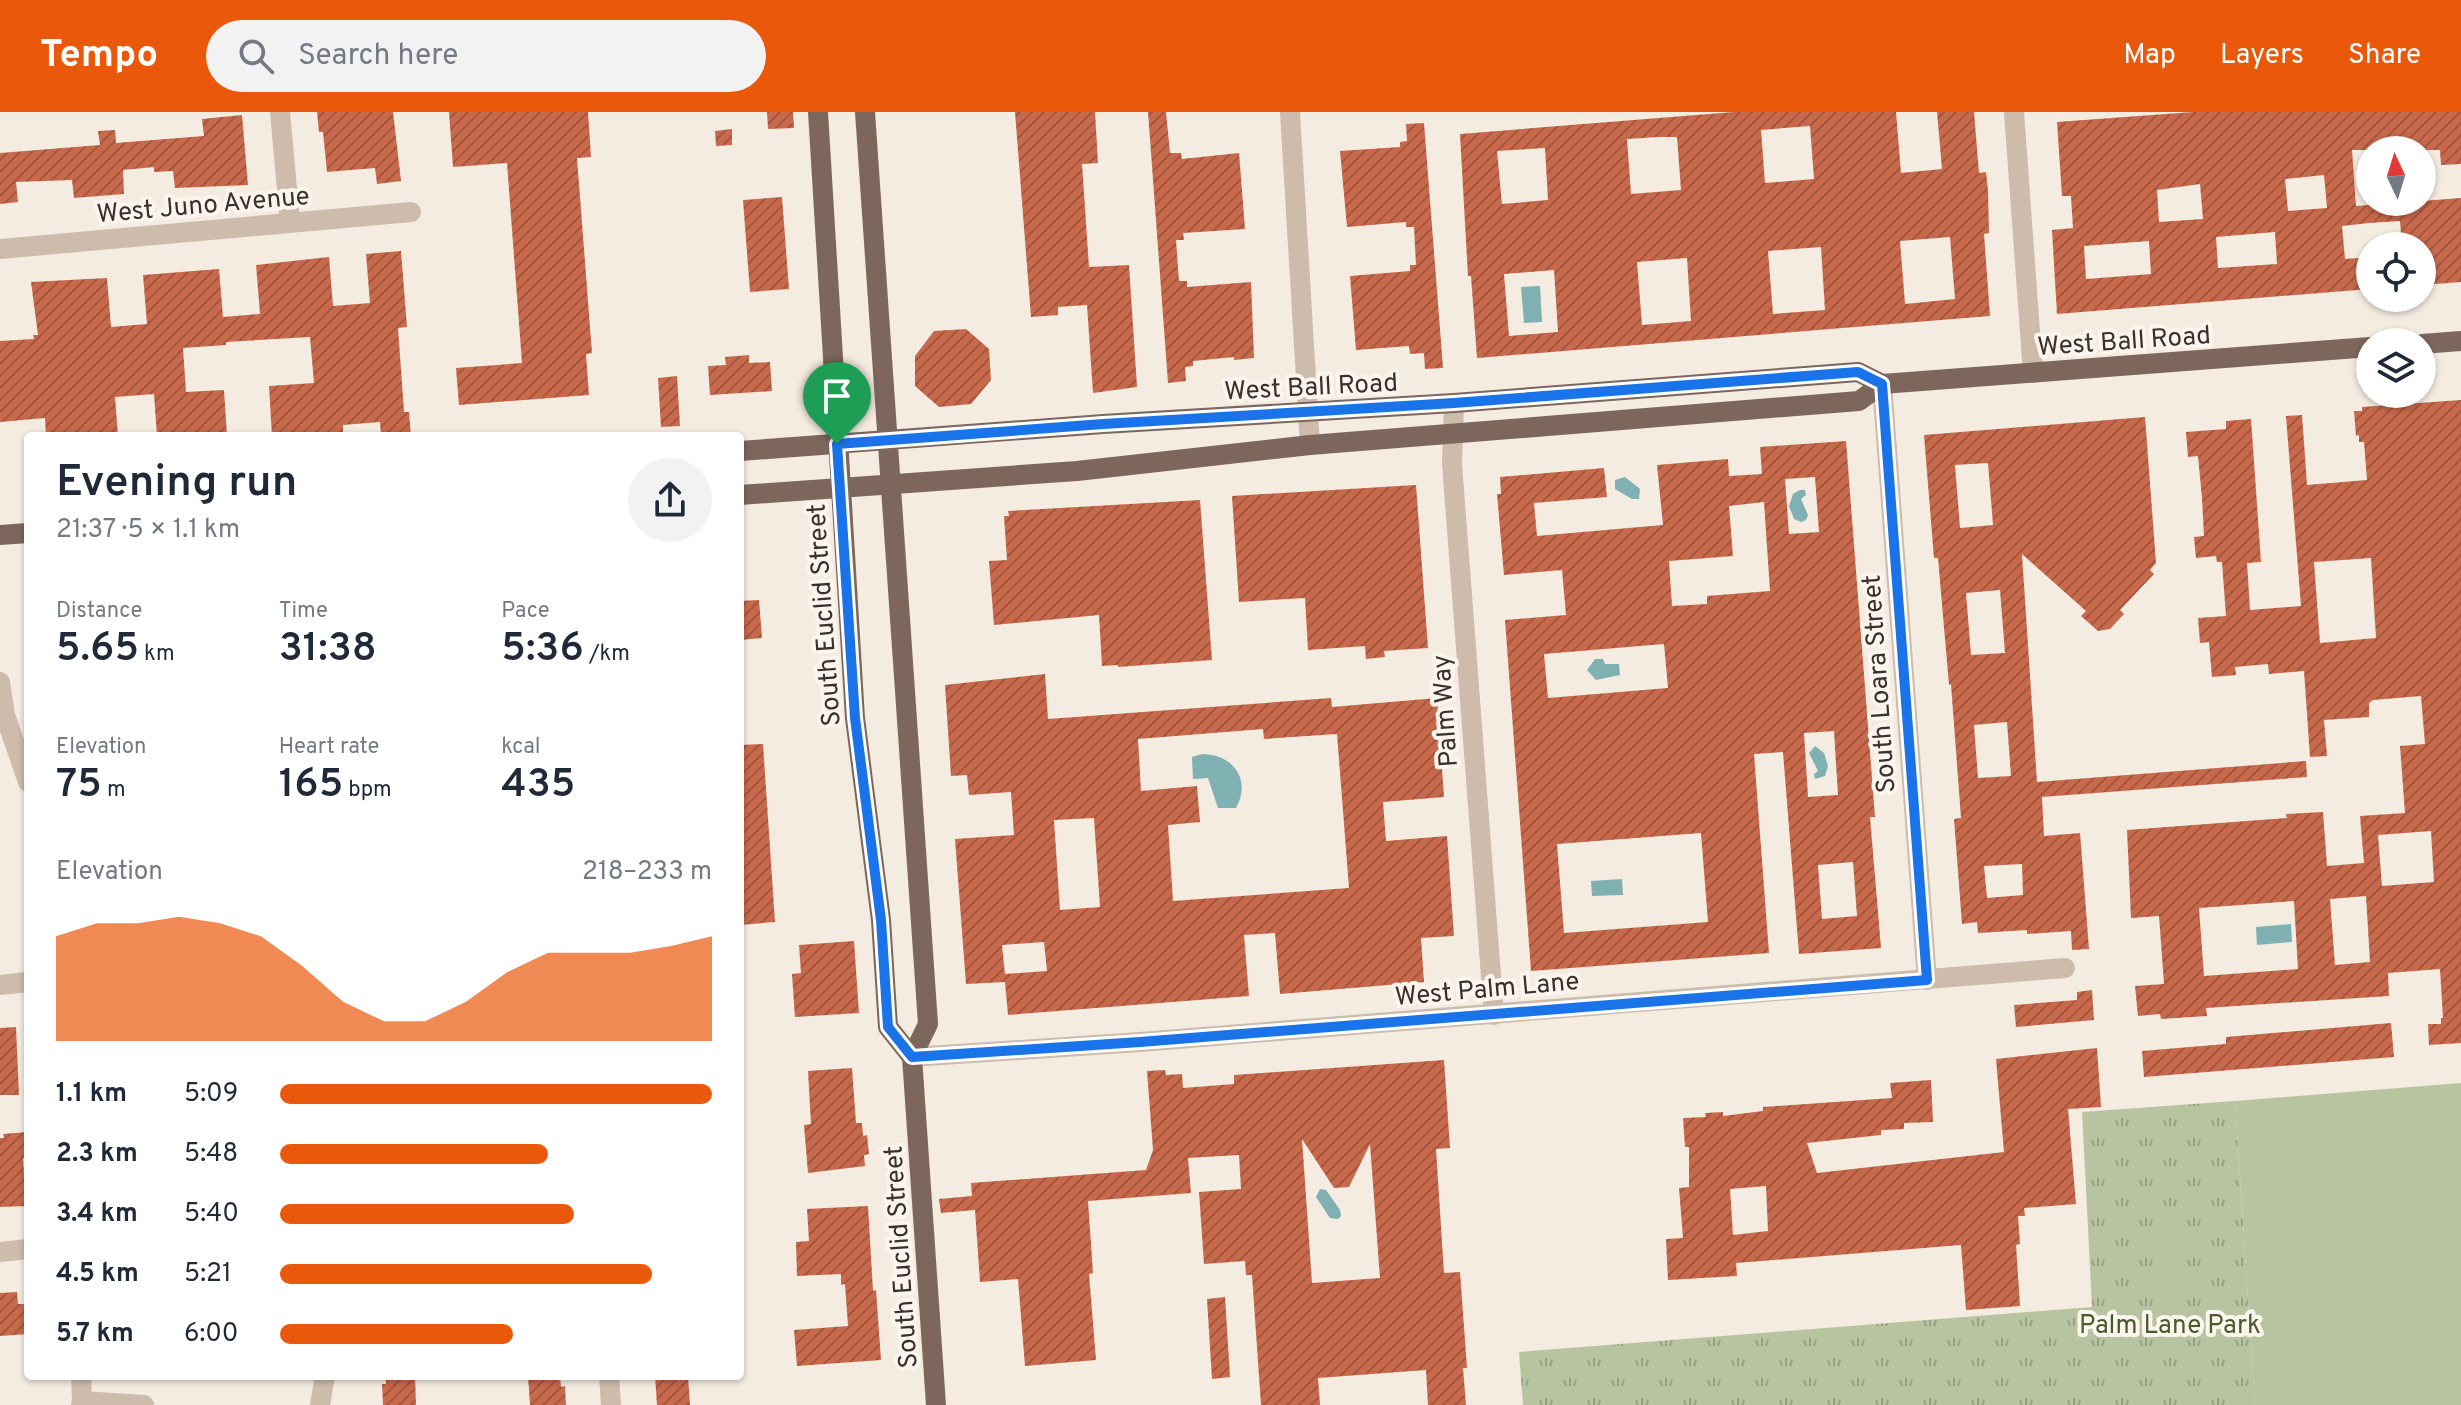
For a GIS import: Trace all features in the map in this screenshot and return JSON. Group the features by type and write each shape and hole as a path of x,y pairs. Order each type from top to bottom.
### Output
{"main road":[{"name":"South Euclid Street","path":"818,112 855,718 881,920 888,1027 912,1057"},
{"name":"South Euclid Street","path":"865,112 928,1024 912,1057 936,1405"},
{"path":"2436,343 2461,341"},
{"name":"West Ball Road","path":"744,451 1103,424 1454,403 1858,372 1882,384 2356,348"},
{"name":"West Ball Road","path":"744,495 1140,466 1310,445 1859,401 1882,384"},
{"path":"0,535 24,533"}],"street":[{"path":"280,112 290,222"},
{"path":"1290,112 1310,445"},
{"path":"2014,112 2033,373"},
{"name":"West Juno Avenue","path":"0,249 411,212"},
{"name":"South Loara Street","path":"1882,384 1927,980"},
{"name":"Palm Way","path":"1454,403 1452,464 1494,1015"},
{"path":"0,682 3,715 24,771"},
{"name":"West Palm Lane","path":"912,1057 1494,1015 2065,968"},
{"path":"0,985 24,982"},
{"path":"0,1252 24,1249"},
{"path":"81,1380 82,1403 144,1405"},
{"path":"320,1405 324,1380"},
{"path":"609,1380 611,1405"}],"green space":[{"path":"2461,1083 2461,1405 2255,1405 2235,1101"},
{"name":"Palm Lane Park","path":"2235,1101 2255,1405 1523,1405 1519,1352 2092,1307 2082,1112"},
{"path":"2182,1235 2189,1333 2159,1335 2151,1237"}],"water":[{"path":"1540,286 1542,322 1524,323 1521,287"},
{"path":"1625,477 1640,489 1639,499 1632,499 1615,489 1615,480"},
{"path":"1805,490 1806,495 1801,499 1808,515 1801,522 1794,519 1789,506 1793,494"},
{"path":"1595,659 1603,659 1605,664 1619,664 1620,675 1596,680 1587,670"},
{"path":"1815,746 1824,753 1828,766 1825,776 1815,779 1814,774 1818,771 1809,753"},
{"path":"1202,754 1223,758 1237,770 1242,788 1236,808 1218,808 1208,778 1193,779 1192,757"},
{"path":"1622,879 1623,895 1592,896 1591,881"},
{"path":"2291,924 2292,942 2257,945 2256,927"},
{"path":"1320,1189 1326,1190 1340,1210 1338,1219 1330,1218 1316,1197"}],"building":[{"path":"317,112 393,112 401,181 377,184 375,168 327,172 323,132 319,132"},
{"path":"449,112 588,112 591,157 577,158 592,353 586,354 589,395 459,405 456,368 522,363 507,163 453,167"},
{"path":"767,112 793,112 794,128 768,129"},
{"path":"1015,112 1095,112 1098,163 1082,164 1089,267 1129,265 1137,387 1093,393 1087,305 1058,307 1058,315 1031,317"},
{"path":"1148,112 1166,112 1170,153 1181,153 1182,159 1239,153 1245,229 1183,233 1184,240 1176,240 1179,281 1187,281 1187,287 1251,282 1254,358 1193,361 1193,366 1185,367 1186,381 1168,383"},
{"path":"1734,112 1896,112 1901,173 1942,169 1937,112 1974,112 1979,173 1986,172 1988,191 1989,233 1984,234 1990,316 1477,358 1471,276 1468,276 1460,134","holes":["1810,126 1814,179 1765,183 1761,130","1677,137 1681,190 1631,194 1627,139","1545,148 1548,200 1502,204 1497,151","1950,237 1955,299 1905,304 1900,241","1821,247 1825,310 1773,314 1768,251","1687,258 1691,321 1642,325 1637,262","1554,270 1558,332 1509,336 1504,274"]},
{"path":"2193,112 2461,112 2461,164 2441,165 2436,136 2356,136 2356,150 2352,150 2356,216 2436,216 2436,200 2461,198 2461,282 2436,284 2436,232 2401,232 2400,221 2369,223 2342,226 2345,259 2356,258 2356,290 2057,314 2052,230 2073,228 2071,196 2062,196 2057,122","holes":["2324,175 2327,208 2288,211 2285,179","2200,184 2203,219 2159,222 2157,190","2275,232 2277,264 2218,268 2216,237","2149,241 2151,274 2086,279 2084,246"]},
{"path":"242,115 248,185 175,188 173,171 154,172 154,167 123,170 124,194 74,198 72,180 16,182 18,202 0,204 0,153 100,145 98,131 115,130 116,143 204,136 202,119"},
{"path":"1424,123 1443,368 1425,369 1424,353 1410,354 1409,346 1356,350 1350,276 1410,271 1410,265 1416,265 1414,227 1406,227 1406,222 1347,227 1340,151 1400,147 1400,142 1407,141 1406,124"},
{"path":"732,129 732,145 716,146 715,131"},
{"path":"782,197 789,289 750,292 743,200"},
{"path":"401,251 407,327 398,328 404,412 409,412 411,432 381,432 380,422 343,425 343,432 272,432 269,386 314,383 310,337 183,348 186,392 224,390 227,432 157,432 154,394 115,397 118,432 46,432 45,418 0,422 0,341 34,339 33,335 38,335 31,282 107,278 111,327 147,324 143,275 219,269 223,317 260,314 256,265 329,257 333,306 370,303 366,254"},
{"path":"966,329 989,349 991,380 971,404 939,407 915,386 915,356 934,331"},
{"path":"749,355 749,363 770,362 772,391 710,395 708,366 726,365 725,357"},
{"path":"677,376 680,426 661,427 658,378"},
{"path":"2461,400 2461,1043 2429,1045 2428,1024 2441,1024 2443,1018 2440,969 2388,973 2389,996 2206,1008 2207,1016 2161,1019 2160,1014 2138,1016 2135,986 2164,984 2159,916 2131,918 2127,830 2287,818 2286,814 2323,812 2327,866 2364,863 2360,816 2405,813 2400,746 2425,744 2421,696 2373,700 2369,703 2369,717 2324,720 2327,756 2310,757 2304,671 2269,674 2268,664 2235,667 2236,675 2212,677 2209,642 2200,643 2198,618 2226,616 2222,562 2217,562 2216,556 2196,558 2194,537 2204,536 2202,498 2198,456 2188,457 2186,432 2226,429 2226,421 2251,419 2261,562 2247,563 2250,610 2301,606 2286,416 2302,415 2307,485 2367,480 2364,442 2359,442 2359,435 2356,436 2354,411 2362,411 2362,408 2436,408 2436,402","holes":["2371,558 2376,638 2320,643 2314,562","2431,831 2434,882 2382,886 2378,835","2366,896 2370,962 2335,965 2330,899","2294,901 2298,969 2204,976 2199,908"]},
{"path":"2145,417 2156,563 2150,570 2154,574 2120,610 2124,614 2110,629 2098,631 2081,616 2086,611 2022,554 2037,782 2306,761 2307,777 2042,797 2044,836 2080,833 2089,949 2072,950 2071,931 1978,933 1977,922 1962,924 1954,819 1961,818 1951,684 1938,558 1934,558 1924,435","holes":["1988,463 1993,525 1960,528 1955,465","2000,590 2005,653 1971,655 1966,593","2007,722 2011,776 1978,778 1974,725","2022,864 2023,895 1987,898 1984,866"]},
{"path":"1846,441 1875,817 1870,817 1881,948 1799,954 1783,752 1754,754 1769,953 1531,971 1505,620 1566,615 1562,570 1504,575 1497,494 1501,494 1500,477 1604,468 1607,497 1534,503 1537,536 1663,525 1657,465 1728,459 1729,476 1762,474 1760,447","holes":["1815,477 1819,532 1789,534 1785,479","1764,502 1770,591 1707,596 1707,604 1672,606 1669,561 1733,556 1729,506","1664,644 1668,688 1548,698 1544,654","1834,731 1838,795 1808,797 1804,733","1701,833 1708,922 1564,933 1557,844","1853,862 1857,916 1822,919 1818,865"]},
{"path":"1416,485 1428,648 1384,651 1385,657 1366,659 1365,646 1308,650 1305,598 1239,602 1232,496"},
{"path":"1200,500 1212,660 1102,666 1099,615 994,625 989,561 1007,560 1004,516 1009,516 1008,511"},
{"path":"759,600 762,638 744,640 744,601"},
{"path":"1045,674 1048,719 1331,698 1332,707 1437,698 1444,797 1383,802 1386,841 1447,836 1454,936 1421,938 1424,982 1280,994 1275,933 1244,935 1249,996 1008,1015 1005,982 966,984 955,839 1014,835 1011,792 969,795 967,775 951,776 945,685","holes":["1263,729 1264,739 1337,734 1349,888 1173,901 1168,825 1200,822 1197,786 1141,791 1138,739","1094,818 1100,907 1060,910 1054,820","1044,942 1047,971 1005,974 1002,945"]},
{"path":"763,744 775,922 744,925 744,745"},
{"path":"854,941 859,1013 795,1017 792,974 801,973 799,945"},
{"path":"2092,990 2094,1020 2016,1027 2014,1005 2077,1000 2077,992"},
{"path":"2391,1023 2394,1057 2144,1077 2142,1051 2226,1044 2226,1037"},
{"path":"16,1027 19,1095 0,1095 0,1028"},
{"path":"2097,1048 2101,1107 2068,1109 2076,1204 2024,1208 2025,1216 2018,1216 2020,1244 2016,1245 2020,1306 1966,1310 1961,1245 1736,1263 1737,1276 1668,1280 1666,1239 1683,1238 1679,1188 1689,1187 1689,1147 1685,1147 1683,1118 1706,1117 1705,1113 1723,1112 1723,1116 1763,1111 1763,1107 1892,1098 1890,1083 1931,1080 1933,1122 1904,1123 1904,1129 1881,1130 1881,1135 1807,1143 1817,1173 2004,1152 1996,1059","holes":["1766,1186 1768,1231 1733,1235 1730,1189"]},
{"path":"1444,1060 1450,1148 1436,1149 1444,1273 1460,1272 1467,1368 1463,1368 1466,1405 1428,1405 1426,1370 1318,1378 1320,1405 1261,1405 1252,1275 1246,1275 1245,1261 1204,1264 1199,1192 1241,1189 1239,1155 1188,1158 1191,1193 1088,1201 1093,1273 1089,1274 1096,1360 1025,1366 1018,1279 980,1282 975,1210 941,1213 939,1199 972,1196 971,1183 1146,1170 1153,1150 1147,1071 1165,1070 1166,1075 1182,1074 1183,1088 1234,1084 1234,1075","holes":["1302,1139 1334,1188 1349,1187 1370,1144 1380,1278 1312,1283"]},
{"path":"852,1068 856,1123 862,1123 863,1136 867,1135 869,1154 864,1155 865,1166 808,1173 804,1125 811,1124 808,1071"},
{"path":"24,1132 24,1206 0,1207 0,1138 4,1138 3,1134"},
{"path":"868,1206 881,1360 797,1366 794,1330 848,1326 845,1284 841,1285 841,1274 797,1276 796,1242 809,1241 807,1209"},
{"path":"17,1292 18,1304 24,1304 24,1334 0,1336 0,1293"},
{"path":"1225,1297 1230,1377 1212,1379 1207,1299"},
{"path":"386,1380 415,1380 416,1405 383,1405 382,1384 386,1384"},
{"path":"528,1380 560,1380 561,1387 565,1386 566,1405 530,1405"},
{"path":"655,1380 688,1380 690,1405 657,1405"}],"route":[{"path":"1858,372 1882,384 1927,980 912,1057 888,1027 881,920 855,718 837,444 1454,403 1858,372"}]}
